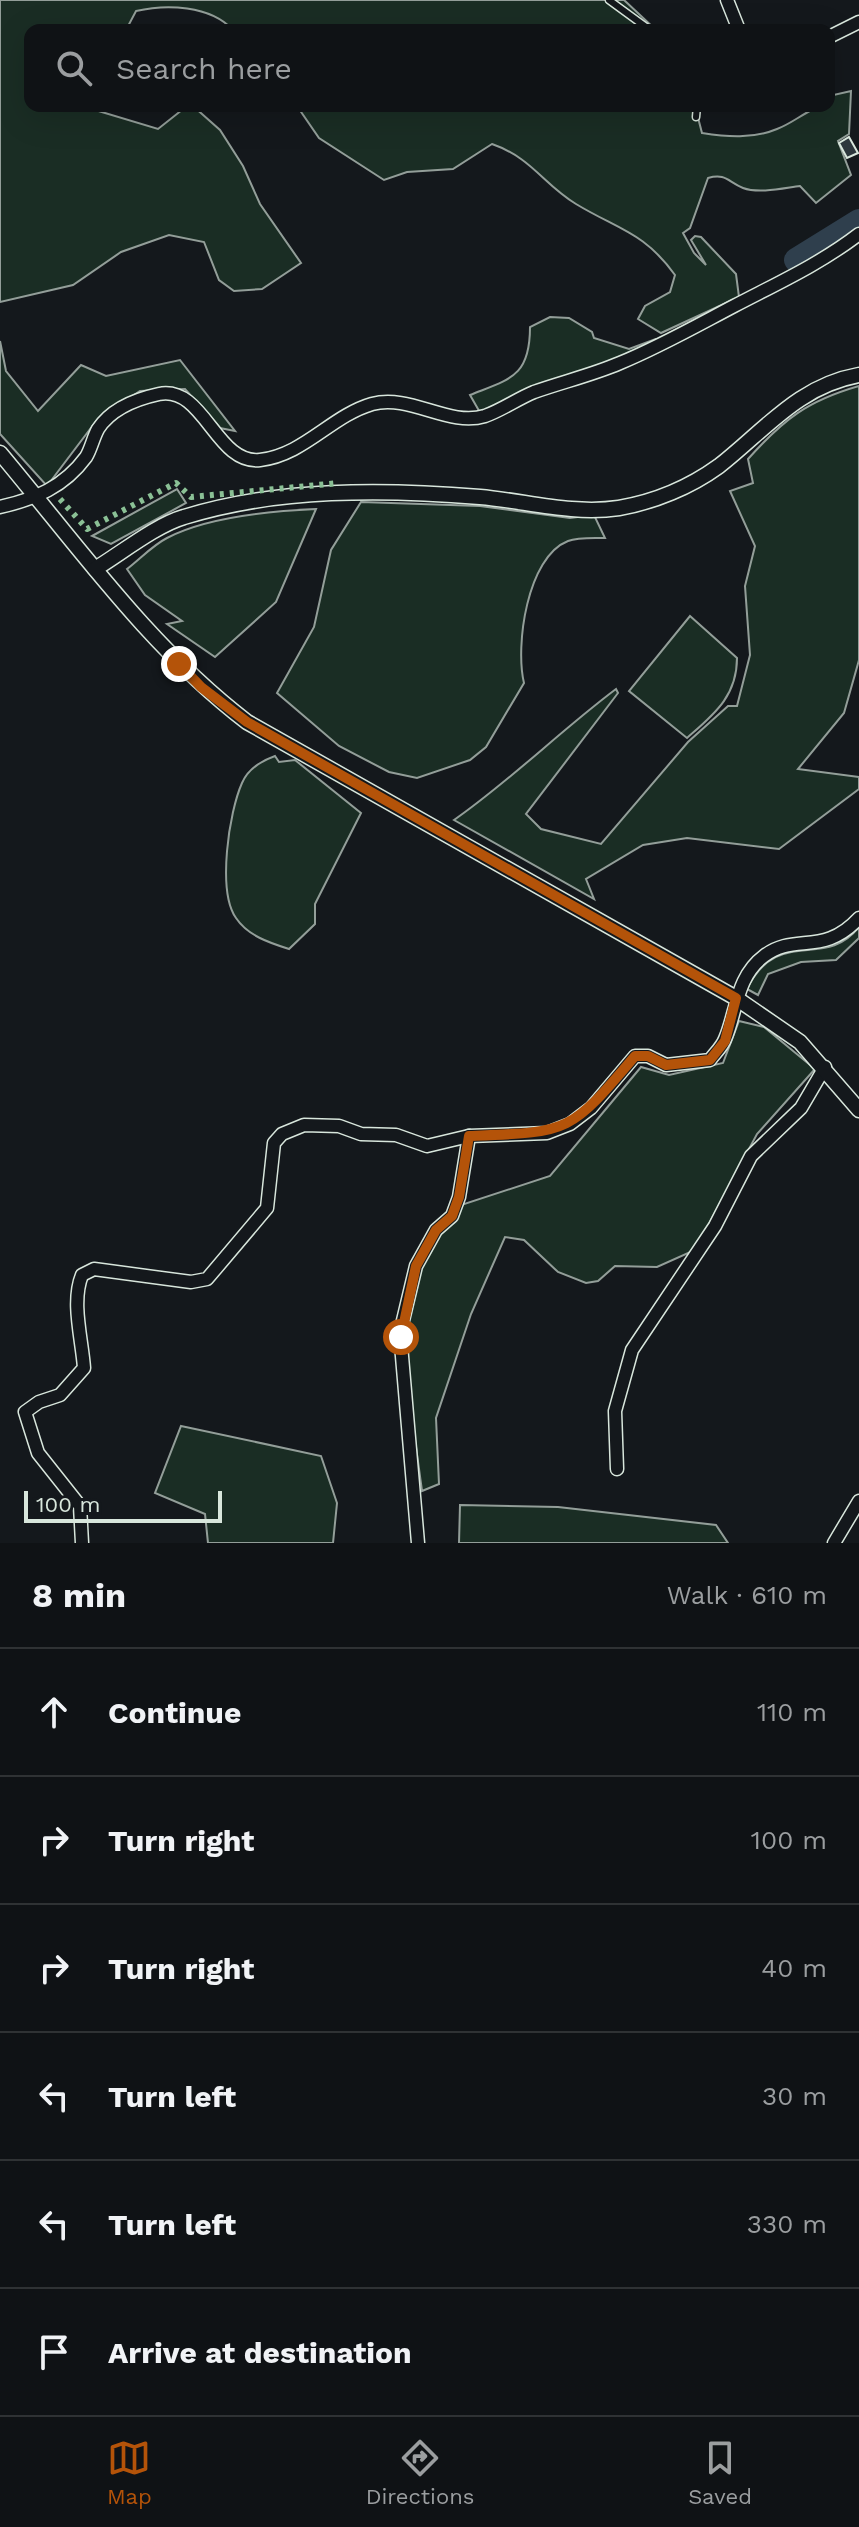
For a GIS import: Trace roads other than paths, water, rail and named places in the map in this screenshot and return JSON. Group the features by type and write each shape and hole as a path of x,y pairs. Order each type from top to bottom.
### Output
{"street":[{"path":"727,0 737,24"},
{"path":"835,34 859,22"},
{"path":"0,507 38,498 69,475 87,455 108,416 136,400 164,393 179,397 191,405 234,453 257,461 296,449 342,415 375,403 403,402 462,417 484,416 532,393 619,364 667,341 831,255 859,234"},
{"path":"95,569 181,517 246,503 329,495 421,493 578,510 632,504 689,484 718,466 802,396 838,379 859,375"},
{"path":"0,453 95,569 201,687 247,722 736,998 782,1028 825,1067 859,1110"},
{"path":"82,1543 80,1506 38,1453 25,1412 39,1402 60,1395 84,1368 78,1311 78,1285 82,1275 94,1269 191,1282 207,1279 267,1208 274,1143 282,1134 304,1125 339,1126 361,1134 396,1135 427,1146 469,1136 547,1133 570,1124 591,1108 635,1056 648,1056 666,1065 710,1060 725,1041 736,998 751,969 763,956 776,949 833,941 859,918"},
{"path":"617,1469 615,1411 632,1350 715,1226 751,1156 801,1108 825,1067"},
{"path":"418,1543 400,1333 416,1266 436,1230 452,1216 459,1197 469,1136"},
{"path":"834,1543 859,1501"}],"lane":[{"path":"609,0 642,24"},
{"path":"696,112 696,117"}],"waterway":[{"path":"796,260 859,221"}]}
